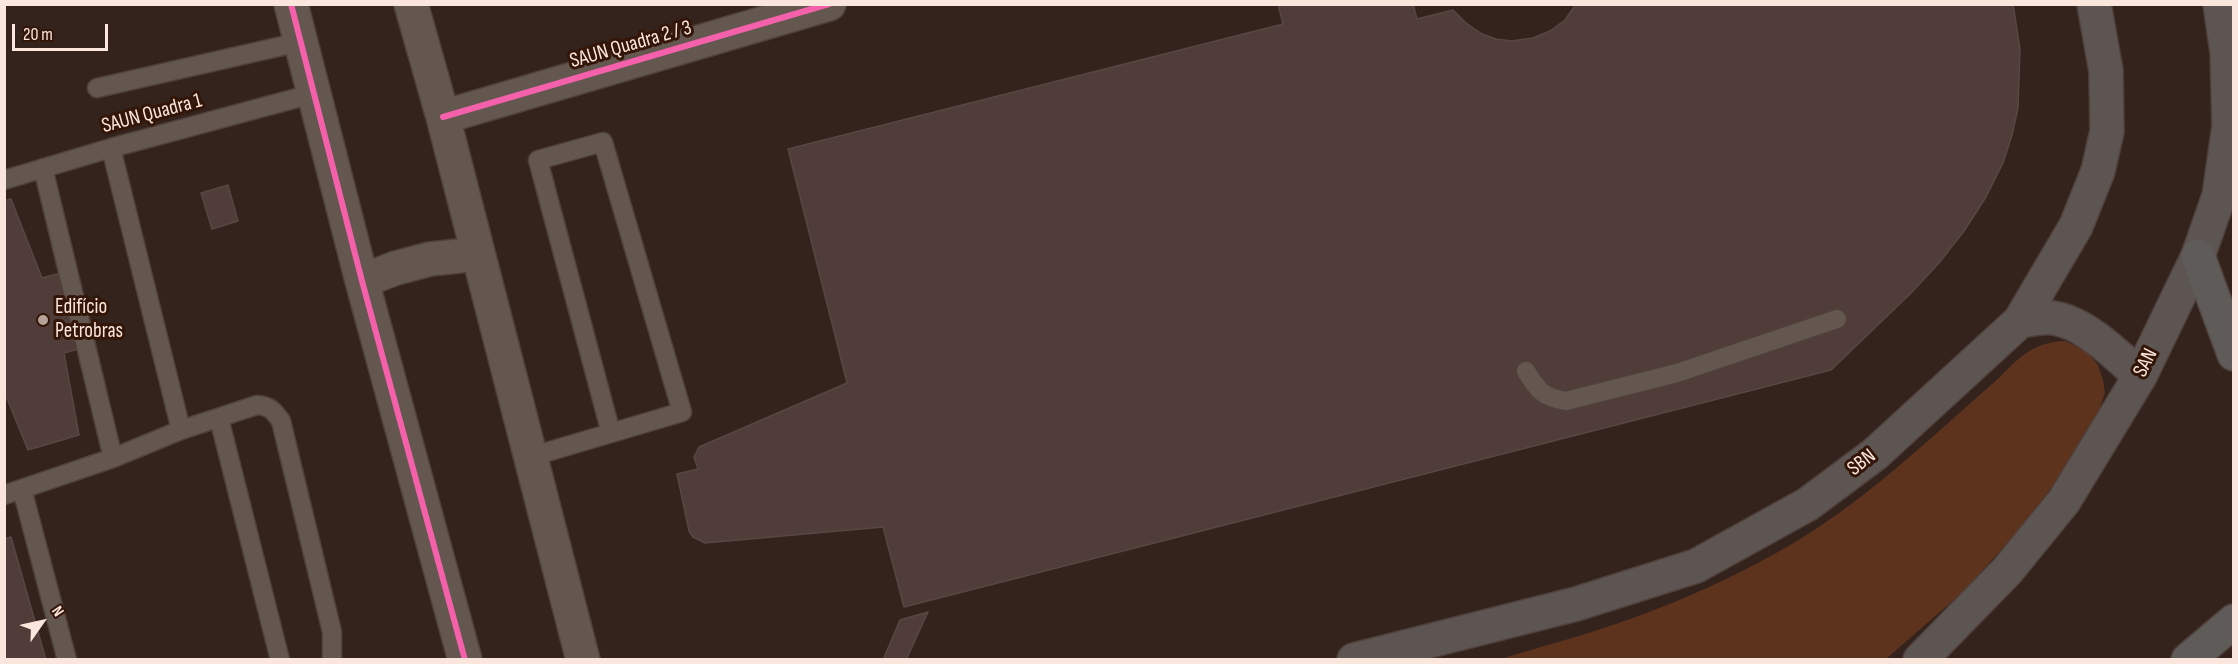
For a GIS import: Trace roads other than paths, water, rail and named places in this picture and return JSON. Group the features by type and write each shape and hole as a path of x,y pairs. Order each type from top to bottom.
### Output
{"main road":[{"name":"SBN","path":"1354,660 1576,604 1696,566 1808,504 1875,454 2020,321 2076,226 2098,171 2107,131 2106,71 2094,4"},
{"name":"SAN","path":"1920,660 2007,571 2064,501 2140,376 2198,256 2219,196 2229,126 2227,52 2220,4"},
{"path":"2198,256 2234,354"},
{"path":"2020,321 2053,318 2083,329 2109,348 2140,376"},
{"path":"2188,660 2234,621"}],"street":[{"path":"291,4 312,94 465,660"},
{"path":"411,4 443,117 582,660"},
{"name":"SAUN Quadra 2 / 3","path":"443,117 829,4"},
{"path":"362,281 396,268 430,259 478,254"}],"lane":[{"path":"97,88 300,42"},
{"name":"SAUN Quadra 1","path":"4,180 111,148 312,94"},
{"path":"530,457 682,412 603,142 538,160 611,433"},
{"path":"111,148 182,430"},
{"path":"43,168 113,458"},
{"path":"1526,371 1539,391 1549,398 1566,401 1677,373 1837,319"},
{"path":"4,495 113,458 182,430 257,405 267,406 281,421 332,632 332,660"},
{"path":"219,418 280,660"},
{"path":"22,489 68,660"}],"place":[{"name":"Edifício Petrobras","path":"43,320"}]}
